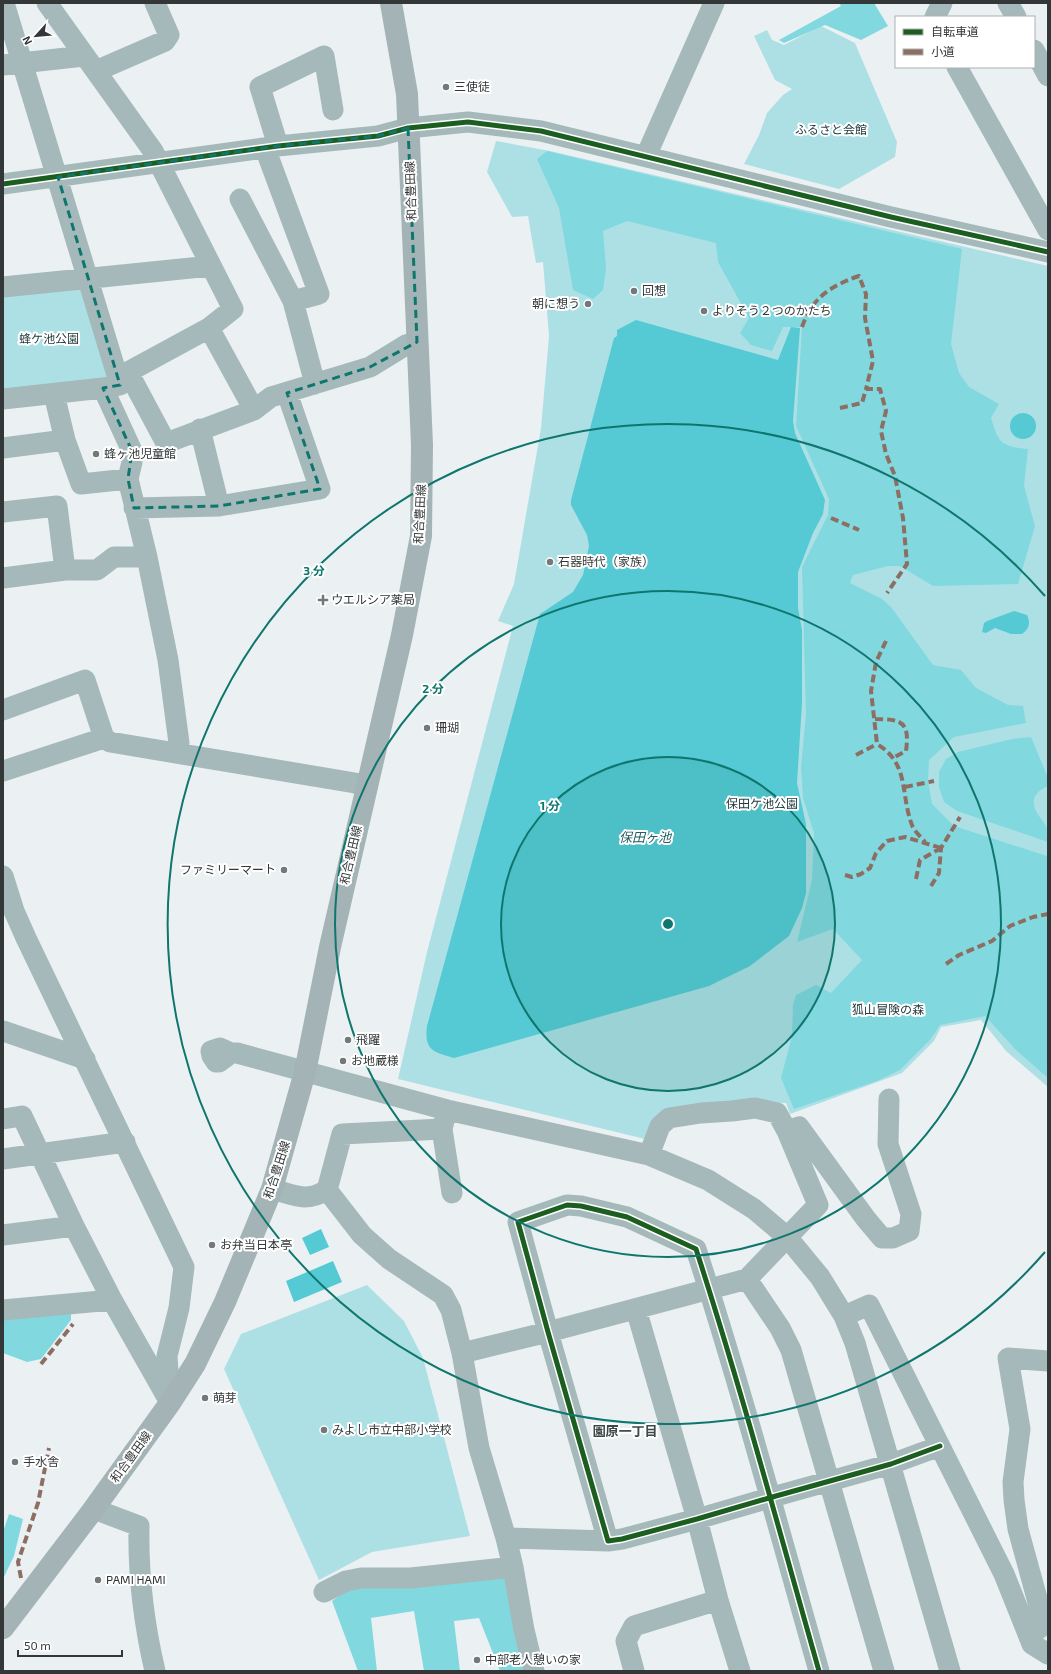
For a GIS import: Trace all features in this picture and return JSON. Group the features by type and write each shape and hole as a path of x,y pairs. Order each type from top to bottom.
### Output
{"main road":[{"name":"和合豊田線","path":"3,1628 94,1509 170,1403 195,1364 225,1302 272,1189 306,1072 330,947 402,635 421,536 422,445 407,94 391,3"}],"street":[{"path":"3,399 120,385 58,177 13,64 4,3"},
{"path":"47,3 153,151 232,309 209,328 128,372 166,443 254,410 271,397 370,367 406,345 417,342"},
{"path":"13,64 90,64 165,41 169,35 155,3"},
{"path":"646,156 714,3"},
{"path":"936,16 942,3"},
{"path":"1008,3 1015,16"},
{"path":"1035,52 1048,76"},
{"path":"293,301 319,294 272,147 260,87 324,56 333,110"},
{"path":"958,68 1048,230"},
{"path":"3,184 272,147 378,136 408,128 468,122 541,131 891,217 1048,252"},
{"path":"240,199 293,301 315,384"},
{"path":"3,287 88,277 211,266"},
{"path":"209,328 254,410"},
{"path":"103,388 132,451 132,462 128,479 147,557 168,660 179,743"},
{"path":"134,508 219,506 320,489 287,392"},
{"path":"54,394 65,440 81,484 128,479"},
{"path":"200,429 219,506"},
{"path":"3,448 65,440"},
{"path":"3,512 57,506 66,570"},
{"path":"3,578 66,570 97,570 114,557 147,557"},
{"path":"3,710 85,680 104,738 110,742 355,783 367,787"},
{"path":"3,771 104,738"},
{"path":"3,876 14,911 26,938 184,1267 179,1308 167,1356 170,1403"},
{"path":"3,1031 85,1059"},
{"path":"232,1053 237,1053 306,1072 444,1120 649,1156 708,1180 754,1209 787,1237 820,1277 844,1316 855,1343 950,1671"},
{"path":"787,1131 799,1128 866,1219 882,1238 893,1238 909,1232 911,1214 888,1144 889,1099"},
{"path":"462,1353 548,1332 747,1279 818,1205 787,1131 777,1113 755,1108 732,1111 701,1112 669,1118 660,1126 649,1156"},
{"path":"3,1119 22,1116 74,1226 112,1300 170,1403"},
{"path":"272,1189 305,1198 316,1196 327,1190 342,1134 444,1120"},
{"path":"444,1120 452,1193"},
{"path":"3,1159 125,1142"},
{"path":"327,1190 362,1235 389,1259 443,1295 451,1310 462,1353 479,1448 506,1538 513,1567 524,1630 534,1671"},
{"path":"608,1541 518,1222 567,1205 627,1217 696,1249 709,1288 819,1671"},
{"path":"3,1235 74,1226"},
{"path":"747,1279 780,1328 791,1350 884,1671"},
{"path":"3,1310 112,1300"},
{"path":"844,1316 869,1305 1004,1574 1032,1644 1048,1654"},
{"path":"636,1309 697,1519 718,1600 740,1671"},
{"path":"1029,1637 1044,1624 1025,1558 1015,1507 1013,1482 1020,1429 1008,1358 1048,1361"},
{"path":"506,1538 608,1541 622,1539 890,1464 940,1446"},
{"path":"94,1509 139,1526 138,1554 150,1647 155,1671"},
{"path":"324,1592 346,1580 361,1578 411,1578 513,1567"},
{"path":"634,1671 626,1641 634,1626 718,1600"}],"highlighted area":[{"path":"408,128 417,342 370,367 287,393 320,489 219,506 134,508 128,479 132,451 103,388 120,385 58,177 278,146 378,136"}],"green space":[{"path":"839,3 874,3 888,26 861,40 825,25 784,43 779,40 841,6"},
{"name":"ふるさと会館","path":"821,26 855,43 897,142 895,157 839,189 744,164 759,135 767,113 783,95 792,89 775,80 754,36 767,30 772,40 784,45"},
{"name":"保田ケ池公園","path":"496,141 550,151 1048,266 1048,1087 1006,1051 981,1020 941,1027 934,1041 902,1073 790,1114 786,1103 751,1103 701,1109 649,1140 398,1079 427,952 513,626 498,621 514,584 541,428 549,336 543,262 536,263 528,216 512,217 487,172"},
{"name":"狐山冒険の森","path":"547,151 962,249 951,344 959,373 969,387 999,404 991,418 996,433 1002,442 1012,447 1028,449 1024,486 1035,526 1018,584 933,586 900,566 888,566 853,575 850,583 882,599 891,607 933,665 961,670 976,688 1008,705 1023,706 1026,723 954,737 929,760 928,781 932,804 954,826 1047,856 1048,1078 1017,1051 985,1016 940,1025 930,1040 900,1070 877,1081 794,1109 781,1078 792,1036 793,1005 796,995 816,985 831,993 862,960 833,929 797,942 812,880 814,833 803,798 801,767 806,714 802,567 828,515 829,499 796,426 802,327 783,327 772,351 751,345 740,333 749,318 718,262 716,243 627,221 603,231 606,268 603,290 593,299 573,290 559,208 537,159"},
{"name":"蜂ケ池公園","path":"81,284 111,380 3,391 3,294"},
{"path":"1031,737 1048,778 1048,786 1039,791 1034,798 1034,806 1046,826 1048,842 957,811 944,802 939,787 939,772 946,759 958,752 1012,739"},
{"path":"367,1285 404,1321 423,1358 470,1536 372,1552 319,1580 224,1369 241,1334"},
{"path":"71,1309 71,1320 41,1359 27,1362 3,1353 3,1316"},
{"path":"9,1514 23,1519 14,1556 3,1579 3,1532"},
{"path":"505,1575 525,1671 500,1671 479,1618 454,1621 460,1671 424,1671 414,1611 371,1618 377,1671 358,1671 332,1601 346,1591 363,1587"}],"water":[{"name":"保田ヶ池","path":"636,320 778,360 791,327 800,328 793,421 795,433 825,500 823,514 813,533 798,572 798,608 802,630 802,703 797,783 806,824 806,893 802,908 789,936 750,966 709,986 454,1058 435,1052 432,1049 427,1040 427,1026 540,614 573,592 583,575 589,546 587,535 571,505 571,500 614,338 617,336 617,330"},
{"path":"1023,413 1032,417 1036,426 1032,435 1023,439 1014,435 1010,426 1014,417"},
{"path":"1014,611 1027,615 1029,626 1022,634 1011,634 995,628 986,633 982,632 984,623 987,621"},
{"path":"321,1229 329,1247 310,1255 302,1238"},
{"path":"333,1261 342,1282 294,1302 286,1281"}],"marked path":[{"path":"802,327 811,308 823,294 839,284 859,276 866,294 865,318 873,361 866,389"},
{"path":"840,408 862,403 866,389 880,389 886,411 881,431 886,454 895,476 903,518 907,564 887,593"},
{"path":"831,518 859,530"},
{"path":"886,641 876,662 871,691 877,744 895,761 902,780 908,813 912,825 925,842"},
{"path":"875,719 898,721 905,728 907,734 906,751 893,758"},
{"path":"856,755 877,744"},
{"path":"905,787 934,781"},
{"path":"931,886 939,873 941,848 960,817"},
{"path":"845,875 852,877 861,874 870,868 876,853 887,841 905,837 941,848"},
{"path":"916,879 920,860 941,848"},
{"path":"946,964 959,955 992,941 1010,926 1033,917 1048,914"},
{"path":"41,1364 73,1324"},
{"path":"21,1578 18,1562 38,1503 49,1448"}],"cycle path":[{"path":"3,184 278,146 378,136 408,128 468,122 541,131 891,217 1048,252"},
{"path":"819,1671 774,1512 759,1459 744,1406 696,1249 627,1217 581,1206 567,1205 518,1222 608,1541 622,1539 697,1519 769,1498 776,1496 891,1464 940,1446"}],"place":[{"name":"三使徒","path":"446,87"},
{"name":"回想","path":"634,291"},
{"name":"朝に想う","path":"588,304"},
{"name":"よりそう２つのかたち","path":"704,311"},
{"name":"蜂ヶ池児童館","path":"96,454"},
{"name":"石器時代（家族）","path":"550,562"},
{"name":"ウエルシア薬局","path":"323,600"},
{"name":"珊瑚","path":"427,728"},
{"name":"ファミリーマート","path":"284,870"},
{"name":"飛躍","path":"348,1040"},
{"name":"お地蔵様","path":"343,1061"},
{"name":"お弁当日本亭","path":"212,1245"},
{"name":"萌芽","path":"205,1398"},
{"name":"みよし市立中部小学校","path":"324,1430"},
{"name":"手水舎","path":"15,1462"},
{"name":"PAMI HAMI","path":"98,1580"},
{"name":"中部老人憩いの家","path":"477,1660"}],"district":[{"name":"園原一丁目","path":"625,1431"}]}
